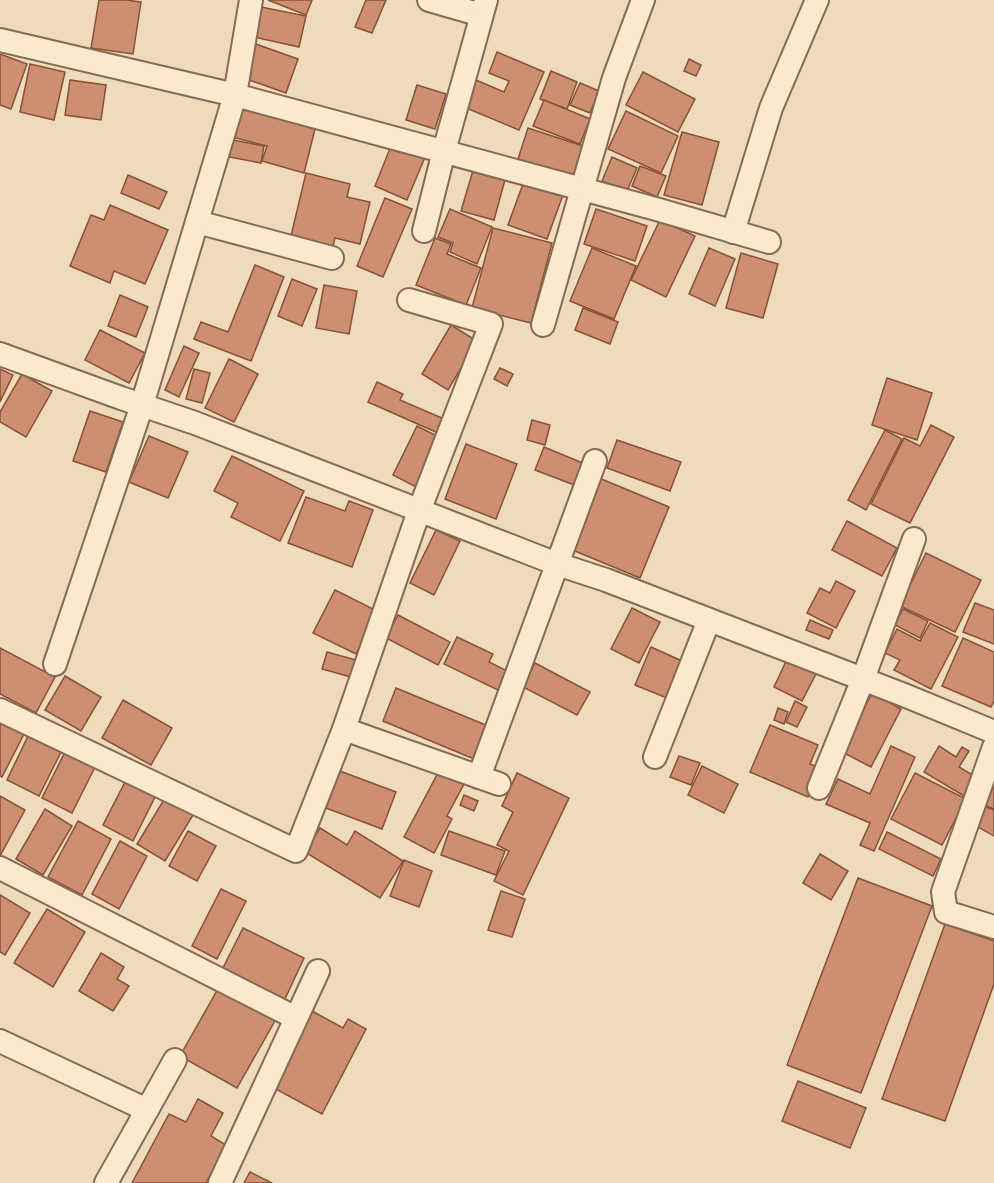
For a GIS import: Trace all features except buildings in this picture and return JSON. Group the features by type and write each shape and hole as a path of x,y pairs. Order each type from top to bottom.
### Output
{"street":[{"path":"55,664 142,405 235,95 251,0"},
{"path":"424,231 483,8 429,0"},
{"path":"543,325 614,78 643,0"},
{"path":"733,231 771,108 817,0"},
{"path":"0,40 235,95 769,242"},
{"path":"197,222 332,258"},
{"path":"0,710 296,851 344,729 419,511 490,324 409,300"},
{"path":"0,354 195,423 557,564 606,580 863,679 993,733 943,892 946,912 994,927"},
{"path":"344,729 489,780 557,564 595,461"},
{"path":"819,788 863,679 914,539"},
{"path":"655,757 709,620"},
{"path":"0,868 296,1018"},
{"path":"220,1183 318,971"},
{"path":"0,1041 147,1110"},
{"path":"106,1183 175,1060"}]}
